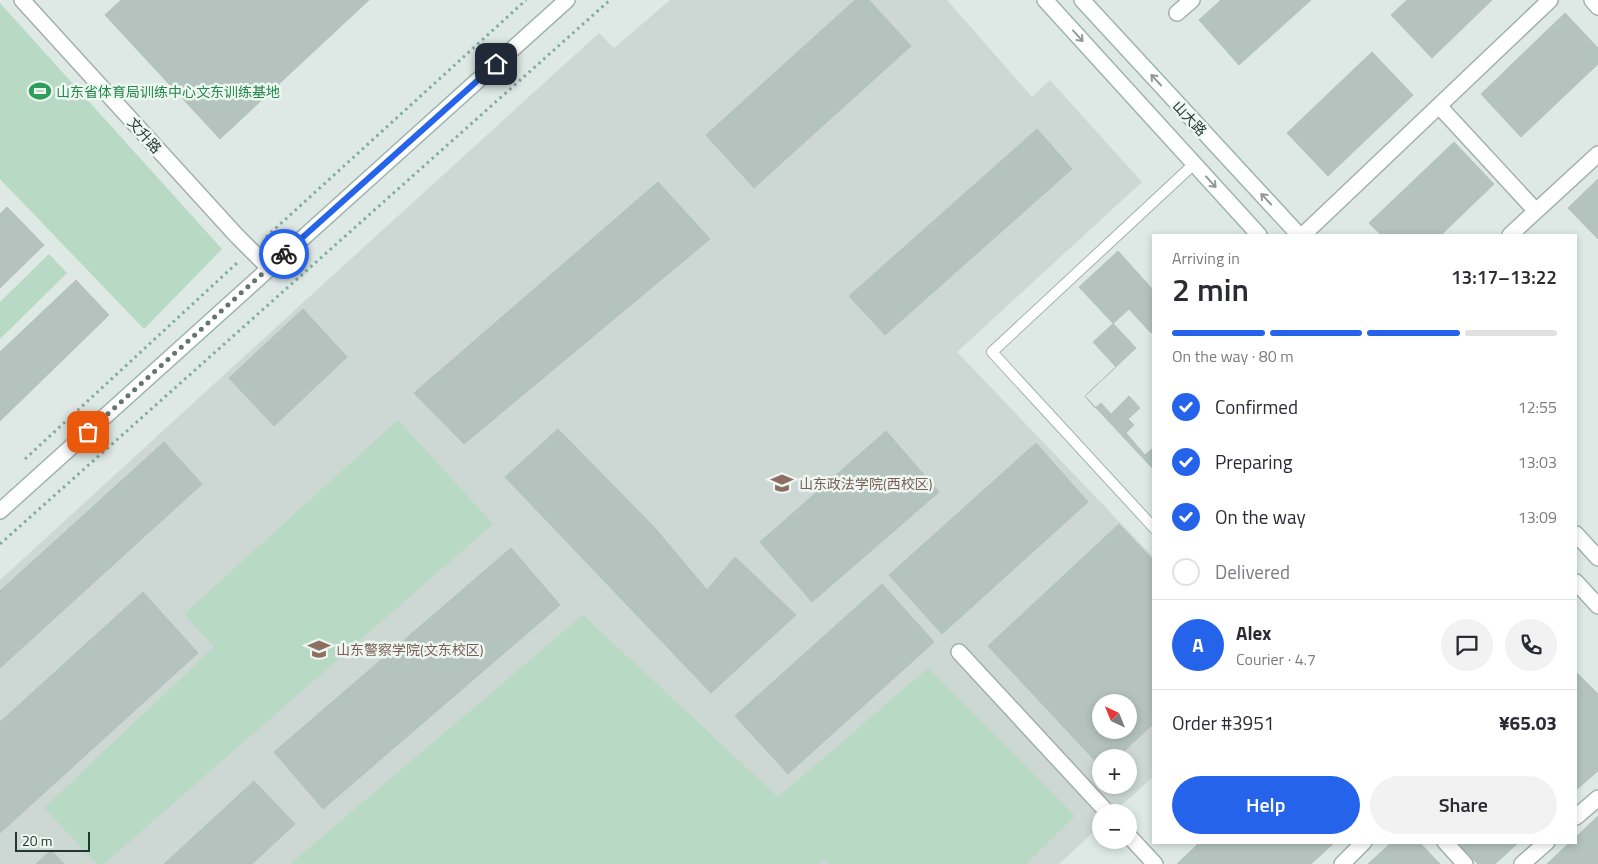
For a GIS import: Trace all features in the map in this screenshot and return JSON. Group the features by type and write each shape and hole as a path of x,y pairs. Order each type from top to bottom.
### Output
{"main road":[{"name":"文升路","path":"22,0 236,235 269,268"},
{"path":"0,511 567,0"},
{"name":"山大路","path":"1045,0 1258,234"},
{"name":"山大路","path":"1082,0 1298,234"},
{"path":"1177,13 1192,0"},
{"path":"1304,234 1550,0"},
{"path":"1592,0 1598,6"},
{"path":"1439,106 1536,211"},
{"path":"1511,234 1598,154"},
{"path":"1577,535 1598,558"},
{"path":"1577,583 1598,606"},
{"path":"959,652 1100,804"},
{"path":"1577,816 1598,798"},
{"path":"1342,864 1362,844"},
{"path":"1447,844 1465,864"},
{"path":"1522,864 1545,844"},
{"path":"1137,845 1155,864"}],"lane":[{"path":"1152,526 992,352 1194,164"}],"path":[{"path":"0,544 610,0"}],"shaded area":[{"path":"670,0 947,0 1032,97 1050,80 1142,182 957,352 1152,556 1152,778 1137,791 1137,749 1092,749 1092,794 1134,794 1123,804 1092,804 1092,833 1059,864 0,864 0,580 599,33 614,48"}],"green space":[{"name":"山东省体育局训练中心文东训练基地","path":"0,3 222,249 144,329 0,179"},
{"path":"49,254 67,273 0,339 0,302"},
{"path":"398,420 493,524 104,864 97,864 44,808 214,647 184,614"},
{"path":"583,615 778,797 928,668 1075,816 1026,864 830,864 825,859 819,864 290,864"}],"building":[{"path":"121,0 369,0 220,139 105,15"},
{"path":"855,0 869,0 911,46 754,188 706,135"},
{"path":"1221,0 1311,0 1239,65 1199,20"},
{"path":"1407,0 1492,0 1432,58 1391,15"},
{"path":"1565,13 1598,48 1598,64 1521,137 1481,94"},
{"path":"1372,52 1413,95 1328,176 1287,133"},
{"path":"1037,129 1072,169 885,335 849,296"},
{"path":"1454,142 1494,184 1442,234 1380,234 1369,223"},
{"path":"1598,179 1598,239 1568,208"},
{"path":"658,182 710,239 464,444 414,393"},
{"path":"7,207 44,245 0,288 0,214"},
{"path":"1118,251 1152,289 1152,468 1085,396 1136,348 1079,287"},
{"path":"76,280 109,315 0,421 0,352"},
{"path":"303,309 347,357 274,426 229,378"},
{"path":"1129,309 1152,332 1152,449 1145,455 1126,433 1134,425 1128,419 1140,408 1129,396 1111,414 1101,403 1095,408 1085,396 1116,367 1093,342"},
{"path":"558,429 655,528 707,590 735,557 796,615 711,693 505,477"},
{"path":"886,431 939,492 812,602 760,542"},
{"path":"164,442 202,484 0,668 0,591"},
{"path":"1036,443 1088,502 942,634 889,575"},
{"path":"1119,524 1152,559 1152,725 1138,738 1138,694 1092,694 1092,739 1137,739 1127,749 1092,749 1092,757 988,646"},
{"path":"511,548 560,605 323,809 274,752"},
{"path":"882,584 934,642 788,774 735,716"},
{"path":"143,592 198,653 0,833 0,722"},
{"path":"1577,673 1598,694 1598,771 1577,789"},
{"path":"254,781 295,824 252,864 164,864"},
{"path":"1598,816 1598,864 1547,864 1568,844 1577,844 1577,836"},
{"path":"1198,844 1333,844 1311,864 1177,864"},
{"path":"1390,844 1421,844 1440,864 1368,864"},
{"path":"1458,844 1517,844 1495,864 1478,864"},
{"path":"51,850 64,864 36,864"}],"way so far":[{"path":"88,432 284,254"}],"place":[{"name":"山东省体育局训练中心文东训练基地","path":"40,91"},
{"name":"山东政法学院(西校区)","path":"782,483"},
{"name":"山东警察学院(文东校区)","path":"319,649"}],"route":[{"path":"284,254 496,64"}]}
